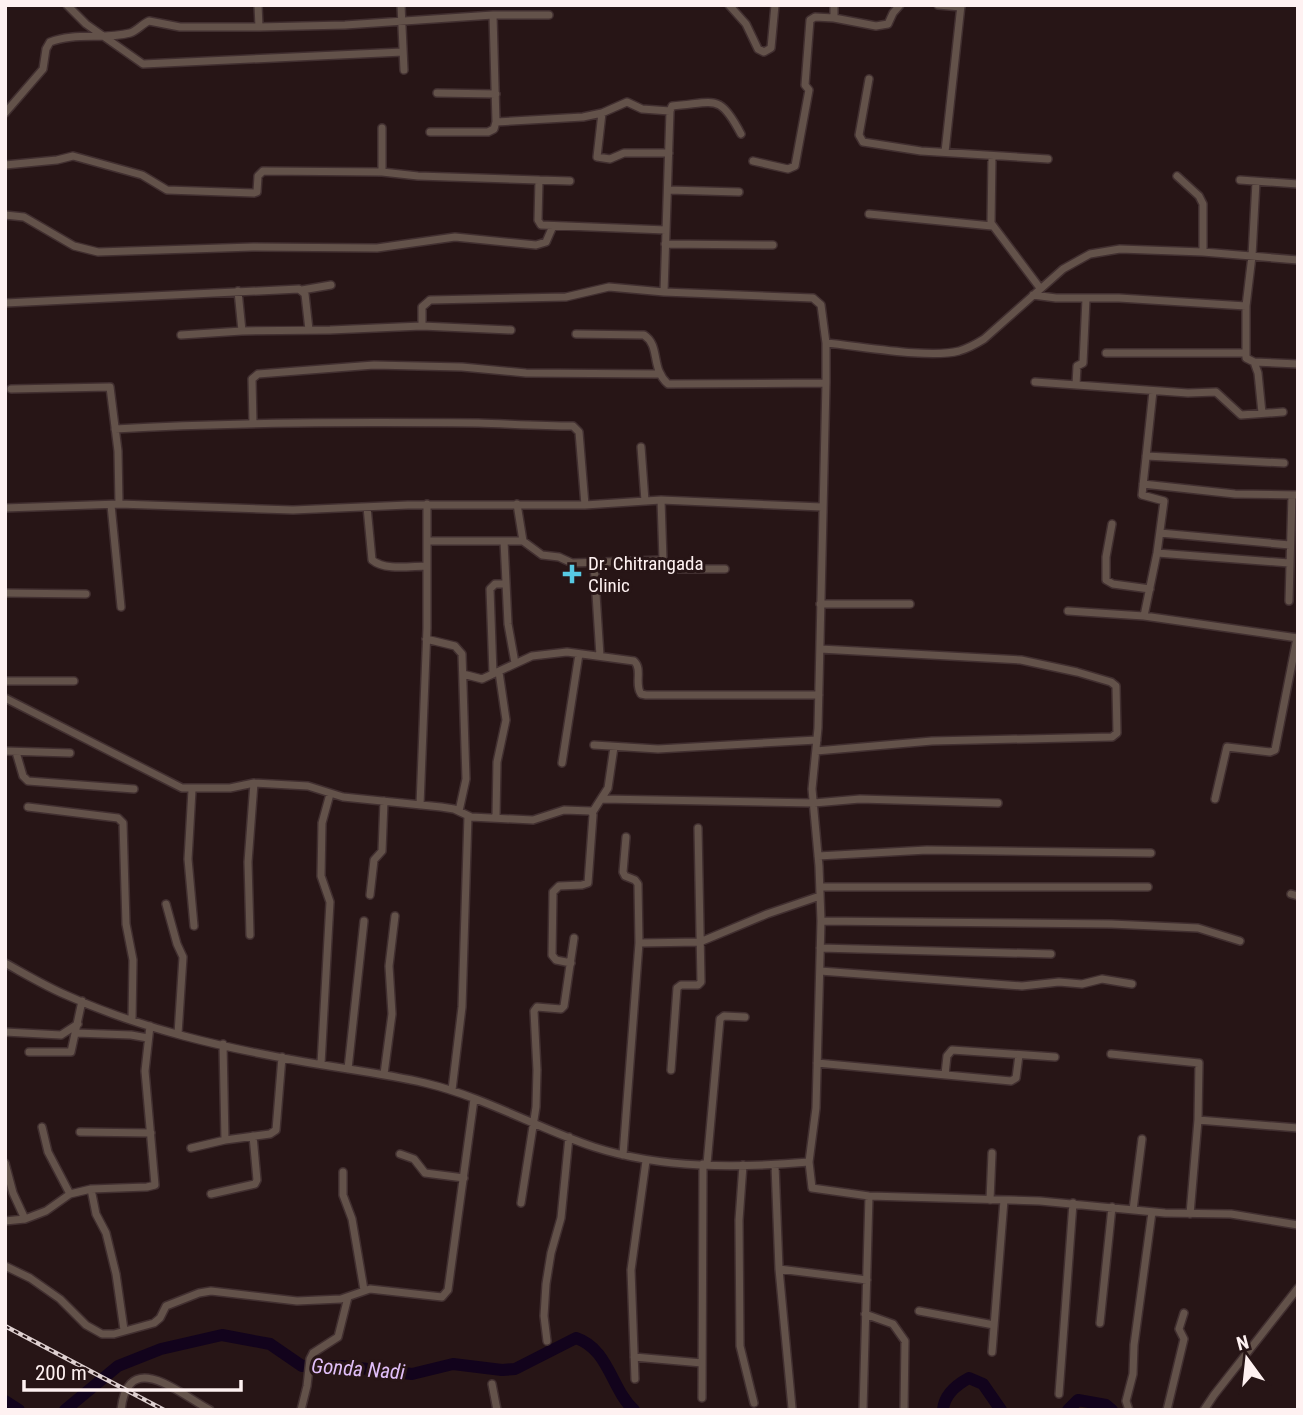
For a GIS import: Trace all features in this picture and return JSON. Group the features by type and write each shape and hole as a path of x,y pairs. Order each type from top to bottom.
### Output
{"street":[{"path":"67,5 86,24 144,64 403,52"},
{"path":"258,5 259,27"},
{"path":"401,5 404,70"},
{"path":"729,5 746,24 758,49 765,52 769,51 772,44 775,5"},
{"path":"834,5 834,18"},
{"path":"753,161 788,169 795,166 809,90 805,85 810,20 815,17 834,18 883,25 888,24 900,5"},
{"path":"939,5 961,6 946,152"},
{"path":"5,113 43,69 46,49 50,42 133,32 149,20 180,27 259,27 402,22 493,15 549,15"},
{"path":"430,132 488,132 494,129 496,94 493,15"},
{"path":"869,79 860,140 883,146 992,157 1048,159"},
{"path":"437,93 496,94"},
{"path":"496,122 571,119 601,113 629,102 642,109 670,111"},
{"path":"664,292 672,106 717,103 731,116 741,134"},
{"path":"601,113 597,157 610,159 624,153 669,153"},
{"path":"382,128 382,172"},
{"path":"5,165 73,156 142,175 167,190 254,194 258,189 259,173 263,171 382,172 570,181"},
{"path":"992,157 992,226 1040,288"},
{"path":"1177,176 1199,196 1203,204 1203,252"},
{"path":"539,180 539,223 544,226 666,230"},
{"path":"1240,180 1298,184"},
{"path":"1256,182 1246,306 1246,358 1254,362 1298,364"},
{"path":"668,190 738,192"},
{"path":"869,214 992,226"},
{"path":"5,215 23,217 74,246 98,252 253,247 377,248 455,237 536,245 546,242 553,226"},
{"path":"665,244 773,245"},
{"path":"826,343 957,352 984,339 1063,269 1090,254 1121,249 1298,260"},
{"path":"5,303 302,290 331,285"},
{"path":"422,326 422,307 430,300 566,297 609,287 813,298 821,305 826,343 826,383 819,695 812,789 821,921 816,1108 809,1162 812,1188 869,1196 1073,1203 1152,1212 1231,1214 1298,1225"},
{"path":"302,290 305,294 309,330"},
{"path":"238,291 242,331"},
{"path":"1033,295 1246,306"},
{"path":"1076,385 1077,366 1083,363 1086,299"},
{"path":"181,335 422,326 511,330"},
{"path":"576,334 648,337 653,345 658,374 668,384 826,383"},
{"path":"1106,352 1245,353"},
{"path":"1254,362 1258,373 1262,414"},
{"path":"253,425 252,379 258,374 374,365 462,367 526,373 658,374"},
{"path":"1035,382 1153,391 1216,392 1228,400 1241,415 1283,412"},
{"path":"11,389 107,386 111,389 118,451 115,504 121,607"},
{"path":"1144,616 1157,553 1164,500 1143,497 1153,391"},
{"path":"115,429 475,423 573,426 579,432 585,505"},
{"path":"641,447 645,501"},
{"path":"1146,456 1284,463"},
{"path":"1143,484 1235,494 1295,495 1290,545 1289,601"},
{"path":"5,508 115,504 293,510 427,505 585,505 661,500 822,507"},
{"path":"661,500 663,560 666,567 725,569"},
{"path":"517,504 523,541"},
{"path":"420,804 426,639 427,505"},
{"path":"367,507 372,561 383,565 427,566"},
{"path":"1112,524 1106,557 1106,580 1113,584 1150,589"},
{"path":"1160,533 1290,545"},
{"path":"427,541 523,541 542,555 559,557 572,563 663,560"},
{"path":"504,541 508,624 514,663"},
{"path":"1157,553 1290,563"},
{"path":"594,563 600,656"},
{"path":"496,817 497,762 506,720 496,673 490,589 495,584 506,584"},
{"path":"5,593 86,594"},
{"path":"820,604 910,604"},
{"path":"1068,611 1144,616 1298,638 1275,750 1270,752 1227,747 1215,799"},
{"path":"426,639 459,649 462,654 467,779 459,811"},
{"path":"816,751 932,741 1112,737 1117,733 1116,686 1111,682 1076,672 1021,660 820,649"},
{"path":"562,763 579,654"},
{"path":"463,674 482,678 532,656 579,654 636,662 638,689 641,694 646,695 819,695"},
{"path":"5,681 74,681"},
{"path":"5,698 176,786 192,790 230,788 254,783 308,786 330,794 420,804 459,811 468,816 533,820 564,810 589,810 592,813"},
{"path":"594,745 658,749 817,740"},
{"path":"571,963 556,960 552,955 553,892 559,886 582,886 587,883 592,813 608,788 614,747"},
{"path":"5,751 70,753"},
{"path":"16,752 23,776 28,781 134,789"},
{"path":"250,935 248,862 254,783"},
{"path":"192,790 188,859 194,926"},
{"path":"321,1064 330,902 321,876 322,823 330,794"},
{"path":"602,799 814,803 860,799 998,803"},
{"path":"370,895 374,860 382,851 384,801"},
{"path":"28,807 118,818 123,823 126,923 133,960 132,1020"},
{"path":"452,1090 462,1007 468,816"},
{"path":"671,1070 677,990 681,985 700,985 698,828"},
{"path":"623,1155 639,943 638,884 625,876 624,872 626,837"},
{"path":"818,856 927,850 1151,853"},
{"path":"820,887 1148,887"},
{"path":"639,943 700,942 767,914 820,897"},
{"path":"166,904 183,957 178,1034"},
{"path":"383,1074 392,1014 389,966 395,916"},
{"path":"348,1069 363,921"},
{"path":"821,921 1111,924 1198,928 1240,941"},
{"path":"521,1203 535,1124 537,1070 534,1009 563,1008 574,938"},
{"path":"820,948 1051,954"},
{"path":"5,963 82,1001 150,1026 282,1057 383,1074 452,1090 569,1137 646,1161 743,1166 809,1162"},
{"path":"820,971 1022,986 1059,982 1082,984 1102,979 1132,984"},
{"path":"29,1052 71,1052 82,1001"},
{"path":"702,1398 705,1164 719,1022 724,1016 745,1017"},
{"path":"5,1220 24,1219 46,1211 71,1194 91,1189 155,1185 145,1071 150,1026"},
{"path":"5,1032 61,1035 77,1028 148,1038"},
{"path":"223,1044 225,1140"},
{"path":"945,1074 947,1056 952,1050 1055,1057"},
{"path":"1111,1054 1198,1061 1198,1120 1191,1214"},
{"path":"817,1063 1011,1081 1016,1078 1018,1055"},
{"path":"191,1148 270,1134 276,1130 282,1057"},
{"path":"5,1266 30,1278 60,1299 86,1325 108,1335 154,1323 166,1306 211,1291 297,1301 348,1297 364,1290 379,1289 438,1298 446,1295 474,1099"},
{"path":"1198,1120 1298,1128"},
{"path":"42,1127 51,1160 71,1194"},
{"path":"80,1132 151,1133"},
{"path":"211,1194 254,1184 257,1174 253,1136"},
{"path":"547,1342 544,1316 546,1284 561,1218 569,1137"},
{"path":"1133,1210 1142,1139"},
{"path":"990,1200 992,1153"},
{"path":"400,1154 414,1159 425,1173 464,1178"},
{"path":"635,1379 631,1270 646,1161"},
{"path":"5,1163 24,1219"},
{"path":"775,1165 779,1269 792,1408"},
{"path":"743,1166 739,1220 740,1346 754,1403"},
{"path":"343,1172 343,1195 352,1219 364,1290"},
{"path":"91,1189 96,1214 106,1233 116,1274 124,1330"},
{"path":"863,1410 869,1196"},
{"path":"992,1352 1004,1200"},
{"path":"1059,1394 1073,1203"},
{"path":"1100,1324 1112,1207"},
{"path":"1129,1410 1126,1401 1133,1374 1134,1345 1152,1212"},
{"path":"779,1269 867,1280"},
{"path":"1204,1410 1298,1288"},
{"path":"301,1410 307,1386 307,1368 313,1353 338,1337 348,1297"},
{"path":"919,1311 994,1325"},
{"path":"1167,1410 1184,1339 1179,1329 1184,1313"},
{"path":"865,1314 893,1324 905,1341 904,1410"},
{"path":"634,1357 702,1363"},
{"path":"121,1410 122,1398 127,1388 145,1377 162,1383 210,1410"},
{"path":"492,1384 497,1410"}],"waterway":[{"name":"Gonda Nadi","path":"65,1410 118,1366 161,1349 222,1335 270,1344 302,1366 341,1366 412,1374 453,1364 515,1369 576,1338 596,1351 634,1410"},
{"name":"Gonda Nadi","path":"943,1410 951,1391 969,1378 983,1384 1001,1410"},
{"name":"Gonda Nadi","path":"1068,1410 1078,1400 1106,1405 1112,1410"},
{"name":"Gonda Nadi","path":"5,1401 19,1410"}],"railway":[{"path":"5,1326 164,1410"}],"place":[{"name":"Dr. Chitrangada Clinic","path":"572,574"}]}
